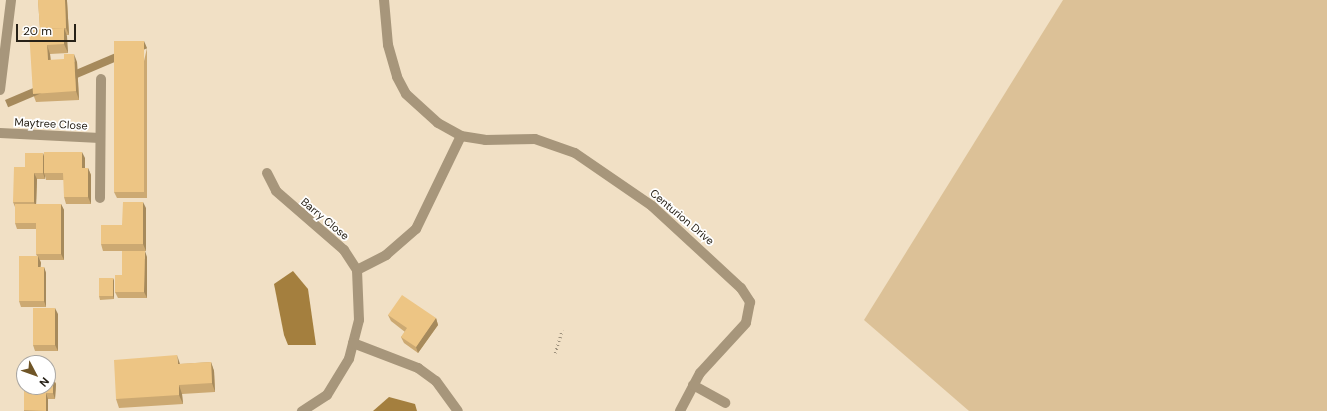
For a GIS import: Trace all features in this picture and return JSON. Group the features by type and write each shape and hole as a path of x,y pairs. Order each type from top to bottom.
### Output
{"street":[{"path":"0,90 11,0"},
{"path":"302,411 327,395 349,359 359,320 357,270 386,255 416,229 461,136 422,110 397,77 388,45 384,0"},
{"name":"Maytree Close","path":"100,198 101,79"},
{"name":"Maytree Close","path":"0,133 100,138"},
{"name":"Centurion Drive","path":"461,136 485,140 535,139 575,153 652,206 741,288 750,302 746,323 715,354 693,385 680,411"},
{"name":"Barry Close","path":"267,173 276,191 344,250 357,270"},
{"path":"353,343 418,368 436,381 458,411"},
{"path":"693,385 725,402"}],"path":[{"path":"556,353 562,330"}],"shaded area":[{"path":"1063,0 1327,0 1327,411 969,411 864,320"},
{"path":"293,271 308,289 316,345 288,345 284,335 274,284"},
{"path":"389,397 415,404 417,411 373,411"}],"building":[{"path":"38,0 65,0 66,28 40,29"},
{"path":"64,28 64,44 47,45 48,60 64,59 64,54 74,54 76,91 33,94 29,30"},
{"path":"114,41 144,41 144,192 114,192"},
{"path":"44,152 82,152 82,168 88,168 88,197 64,197 63,173 44,173"},
{"path":"25,153 43,153 43,173 34,173 34,202 13,202 14,167 25,167"},
{"path":"123,202 143,202 143,244 101,244 101,225 122,225"},
{"path":"15,204 61,204 61,254 36,254 36,223 15,223"},
{"path":"122,251 145,251 144,292 115,292 115,275 122,275"},
{"path":"19,256 38,256 38,267 44,267 44,301 19,301"},
{"path":"99,278 113,278 113,296 99,296"},
{"path":"402,295 436,318 416,347 401,337 407,328 388,315"},
{"path":"33,308 55,308 55,345 33,345"},
{"path":"177,355 178,364 211,362 212,383 179,385 179,395 116,399 114,360"},
{"path":"24,395 46,395 46,411 24,410"}]}
